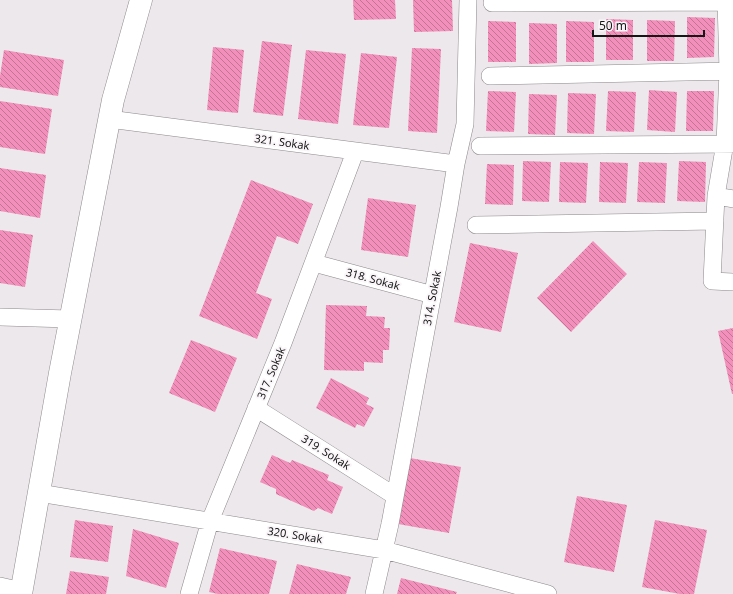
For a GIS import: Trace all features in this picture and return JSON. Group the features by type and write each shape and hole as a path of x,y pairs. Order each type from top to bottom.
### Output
{"street":[{"path":"0,586 22,592 70,318 109,119 141,0"},
{"name":"314. Sokak","path":"374,594 395,496 456,164 465,124 468,0"},
{"path":"492,3 728,1 730,71 729,143 725,197 715,221 712,281 733,282"},
{"path":"490,76 730,71"},
{"name":"321. Sokak","path":"109,119 456,164"},
{"path":"480,146 729,143"},
{"name":"317. Sokak","path":"189,594 210,521 284,343 355,152"},
{"path":"476,225 715,221"},
{"name":"318. Sokak","path":"314,263 433,295"},
{"path":"0,317 70,318"},
{"name":"319. Sokak","path":"256,408 395,496"},
{"name":"320. Sokak","path":"39,493 384,550 548,594"}],"building":[{"path":"353,0 395,0 396,19 354,20"},
{"path":"413,0 452,0 453,31 414,32"},
{"path":"687,17 715,18 714,57 687,58"},
{"path":"606,19 633,20 633,60 606,60"},
{"path":"647,20 675,21 674,61 647,61"},
{"path":"488,21 516,22 516,62 488,62"},
{"path":"566,21 594,22 594,62 566,62"},
{"path":"529,23 557,24 557,63 529,64"},
{"path":"262,41 292,45 283,116 253,112"},
{"path":"213,47 244,50 238,113 207,110"},
{"path":"412,48 441,49 437,133 408,131"},
{"path":"4,50 64,60 58,96 0,87"},
{"path":"306,50 346,54 338,124 298,119"},
{"path":"361,53 397,57 389,128 353,125"},
{"path":"649,90 677,92 675,132 647,130"},
{"path":"488,91 516,92 514,132 486,131"},
{"path":"608,91 636,92 634,132 606,131"},
{"path":"687,91 714,91 713,131 686,131"},
{"path":"568,93 596,94 594,134 567,133"},
{"path":"529,94 557,95 555,135 528,134"},
{"path":"0,101 52,109 45,154 0,147"},
{"path":"523,161 551,162 549,202 522,201"},
{"path":"679,161 706,162 705,202 677,201"},
{"path":"560,162 588,163 586,203 559,202"},
{"path":"600,162 628,163 626,203 599,202"},
{"path":"639,162 667,163 665,203 637,202"},
{"path":"487,164 514,165 513,205 485,204"},
{"path":"0,168 46,175 40,218 0,211"},
{"path":"251,180 313,204 298,244 277,236 256,293 272,299 257,339 199,316"},
{"path":"368,198 416,205 408,257 361,250"},
{"path":"0,230 33,235 25,287 0,283"},
{"path":"593,241 627,274 571,332 537,298"},
{"path":"470,243 518,253 501,332 454,322"},
{"path":"326,305 367,306 366,316 385,317 384,328 390,328 389,350 383,350 383,363 364,362 364,371 324,370"},
{"path":"733,328 733,394 732,394 718,331"},
{"path":"191,340 237,358 215,412 169,393"},
{"path":"331,378 369,398 366,404 374,408 364,427 357,424 355,428 316,408"},
{"path":"272,455 290,463 292,460 329,475 327,480 343,487 332,514 318,508 314,511 276,494 276,489 260,482"},
{"path":"410,458 461,467 449,533 398,524"},
{"path":"577,496 627,505 614,572 564,562"},
{"path":"75,520 113,526 108,562 70,557"},
{"path":"655,520 707,530 694,594 680,594 642,587"},
{"path":"133,529 179,543 166,588 126,576"},
{"path":"220,548 277,561 269,594 218,594 209,592"},
{"path":"297,564 351,577 346,594 289,594"},
{"path":"70,571 109,577 106,594 66,594"},
{"path":"401,578 457,592 456,594 397,594"}]}
